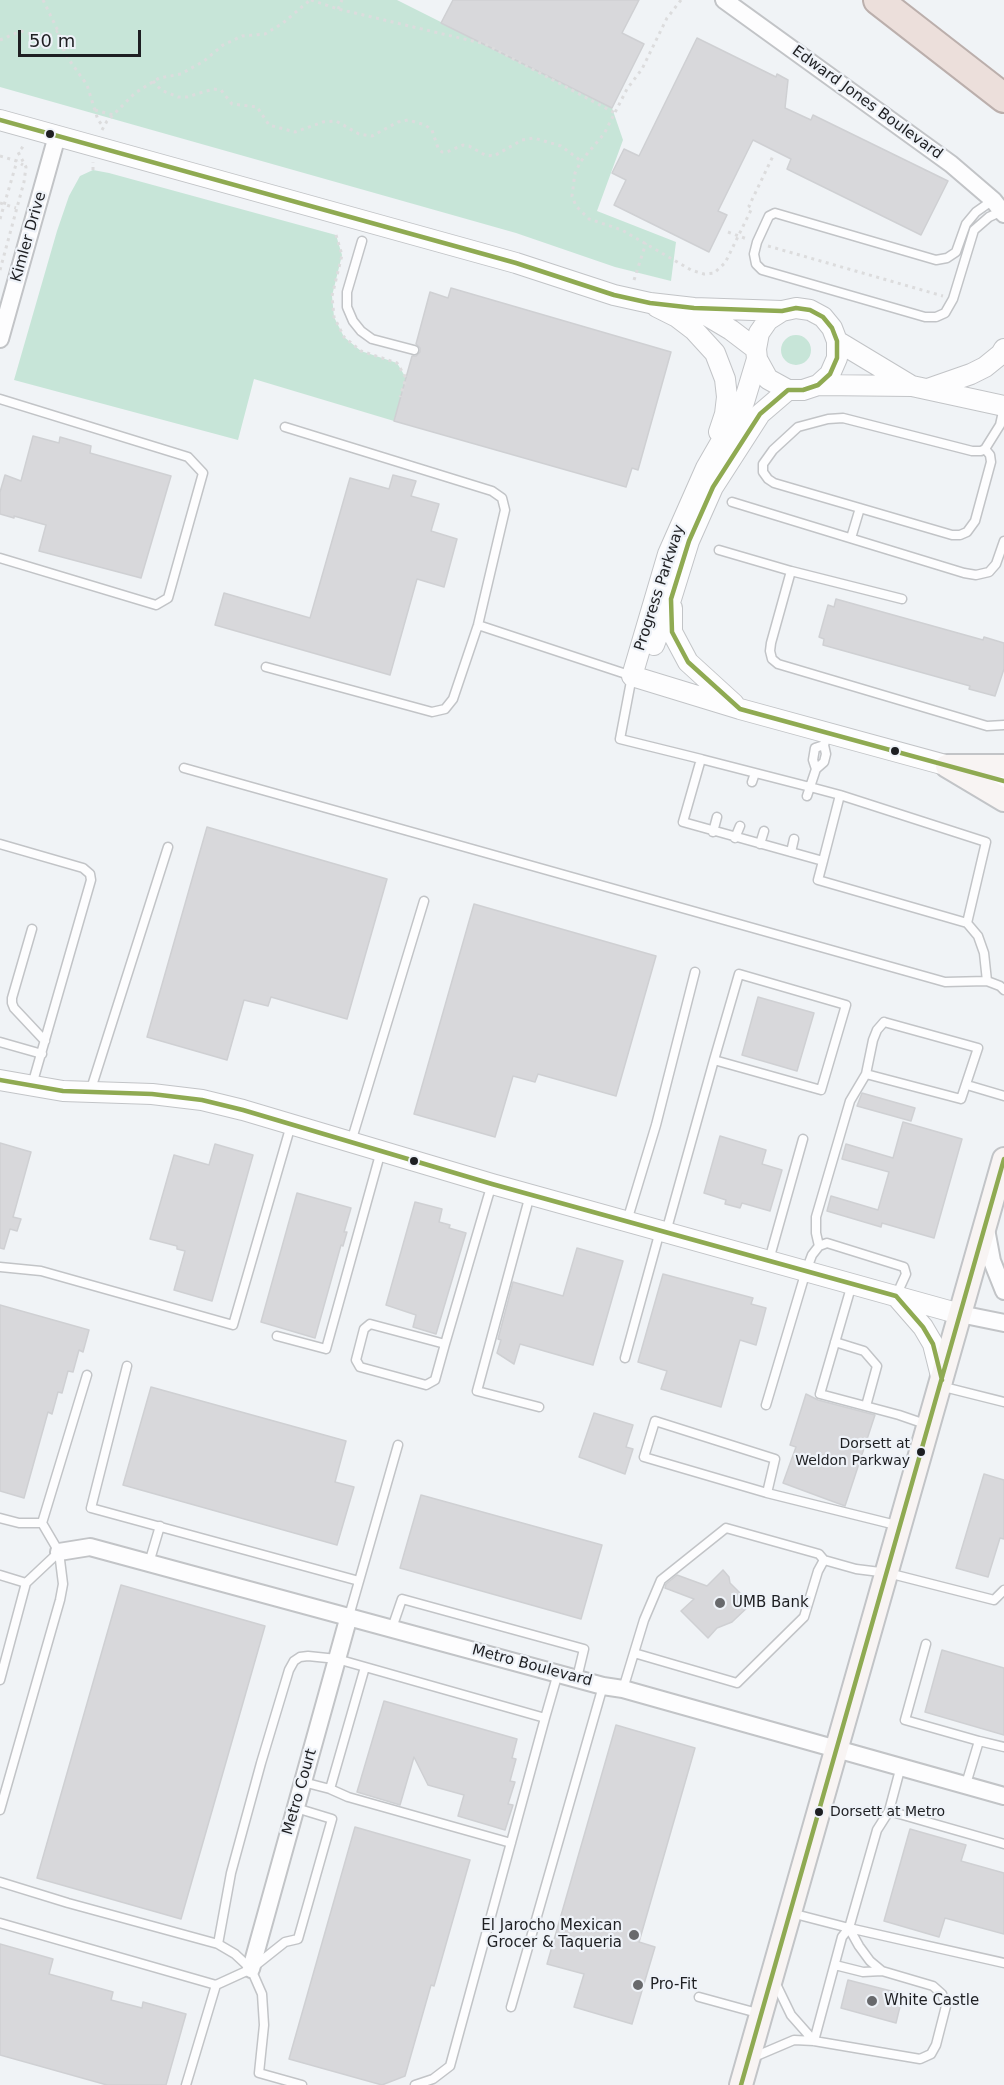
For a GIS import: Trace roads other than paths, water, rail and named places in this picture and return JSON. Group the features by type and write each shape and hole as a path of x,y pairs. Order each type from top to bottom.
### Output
{"highway":[{"path":"878,0 1004,98"}],"main road":[{"path":"947,766 1004,766"},
{"path":"947,766 1004,800"},
{"path":"741,2085 1004,1159"}],"street":[{"name":"Edward Jones Boulevard","path":"724,0 951,164 1000,208"},
{"path":"0,120 516,263 614,296 694,308 810,310 823,317 832,328 837,341 837,358 830,374 818,385"},
{"name":"Kimler Drive","path":"0,339 57,136"},
{"path":"650,303 694,330 715,353 725,379 727,397 725,414 706,468"},
{"path":"694,308 731,330 756,354 768,379 788,390 803,390 818,385 920,388 1004,407"},
{"path":"706,468 741,410 756,354 759,333 768,320 782,311"},
{"path":"837,341 920,388 971,374 985,367 1004,349"},
{"name":"Progress Parkway","path":"633,676 650,658 689,541 713,487 760,414 788,390"},
{"name":"Progress Parkway","path":"633,676 668,554 706,468"},
{"path":"671,599 672,632 688,662 740,709"},
{"path":"633,676 740,709 826,739 1004,781"},
{"path":"0,1080 32,1087 152,1094 202,1100 663,1232 960,1314 1004,1323"},
{"path":"985,1225 992,1261 1004,1291"},
{"path":"896,1296 923,1327 933,1344 941,1383"},
{"name":"Metro Boulevard","path":"59,1552 90,1547 603,1686 623,1689 1004,1796"},
{"name":"Metro Court","path":"251,1969 349,1616"}],"lane":[{"path":"1000,208 975,230 953,299 945,312 936,317 925,318 762,270 756,264 754,254 757,242 770,216 775,213 936,261 956,252 966,224 976,212 1000,208"},
{"path":"362,242 347,292 347,307 353,321 372,339 414,350"},
{"path":"0,399 188,457 203,473 168,598 156,605 0,558"},
{"path":"985,449 990,455 991,462 975,521 967,532 960,535 952,535 774,483 763,472 763,464 773,450 798,427 828,419 853,420 972,451 981,451 985,449 999,425 1004,407"},
{"path":"266,667 432,712 445,709 453,699 477,625 506,510 502,498 486,489 285,427"},
{"path":"732,502 976,575 989,572 996,564 1004,541"},
{"path":"851,538 860,508"},
{"path":"718,550 902,599"},
{"path":"791,571 770,651 772,658 778,664 987,726 1004,725"},
{"path":"477,625 633,676 620,739 700,759 753,778 810,787 840,795 986,842 967,923"},
{"path":"807,796 816,769 813,759 815,748 826,739"},
{"path":"700,759 682,822 823,861"},
{"path":"184,768 945,982 987,981 1003,986"},
{"path":"840,795 818,879 967,923 978,936 984,953 987,981"},
{"path":"713,832 717,817"},
{"path":"735,838 740,826"},
{"path":"760,844 764,831"},
{"path":"790,852 794,839"},
{"path":"0,844 83,868 90,874 91,880 32,1087"},
{"path":"90,1092 168,847"},
{"path":"351,1142 424,901"},
{"path":"32,929 12,1003 45,1041"},
{"path":"627,1221 656,1125 695,972"},
{"path":"625,1358 739,974 846,1005 821,1090 714,1060"},
{"path":"819,1246 816,1217 850,1101 866,1074 877,1029 885,1022 978,1048 961,1099 866,1074"},
{"path":"0,1042 42,1054"},
{"path":"967,1085 1004,1096"},
{"path":"0,1267 41,1271 233,1325 291,1124"},
{"path":"769,1261 803,1139"},
{"path":"277,1336 326,1349 381,1150"},
{"path":"445,1344 370,1324 364,1329 356,1360 360,1367 426,1385 435,1380 492,1184"},
{"path":"530,1194 477,1391 539,1407"},
{"path":"766,1405 806,1271 812,1255 819,1246 827,1243 904,1267 906,1274 896,1296"},
{"path":"852,1284 820,1394 929,1425"},
{"path":"835,1342 864,1351 877,1366 866,1406"},
{"path":"127,1366 91,1508 359,1581"},
{"path":"0,1810 60,1600 63,1584 59,1552 42,1523 87,1375"},
{"path":"941,1383 1004,1402"},
{"path":"766,1493 775,1459 655,1420 644,1457 766,1493 900,1526"},
{"path":"349,1616 398,1445"},
{"path":"0,1518 19,1523 42,1523"},
{"path":"148,1563 160,1526"},
{"path":"623,1689 644,1620 661,1580 726,1528 819,1554 824,1560 856,1569 888,1573 994,1600 1004,1590"},
{"path":"0,1680 26,1583 59,1552"},
{"path":"634,1653 737,1683 804,1617 818,1571 824,1560"},
{"path":"0,1575 26,1583"},
{"path":"392,1628 402,1599 584,1649 577,1678"},
{"path":"926,1644 905,1720 1004,1747"},
{"path":"218,1944 231,1873 261,1763 294,1661 300,1657 317,1656 337,1659 545,1718"},
{"path":"330,1790 364,1667"},
{"path":"415,2085 433,2079 450,2066 558,1673"},
{"path":"511,2007 603,1686"},
{"path":"966,1784 979,1741"},
{"path":"814,2041 842,1937 849,1928 877,1830 889,1811 901,1766"},
{"path":"303,1782 511,1843"},
{"path":"0,1923 216,1985 251,1969 285,1942 298,1939 332,1819 296,1808"},
{"path":"889,1811 1004,1844"},
{"path":"2,1882 68,1903 218,1944 235,1954 251,1969 262,1994 264,2025 259,2073 302,2085"},
{"path":"790,1913 1004,1963"},
{"path":"849,1928 865,1954 882,1971"},
{"path":"749,2059 794,2040 814,2041 920,2059 931,2054 936,2045 946,2006 942,1994 933,1986 882,1971 863,1972 835,1965"},
{"path":"772,1975 791,2015 814,2041"},
{"path":"186,2085 216,1985"},
{"path":"699,1996 761,2014"}],"place":[{"name":"Dorsett at Weldon Parkway","path":"921,1452"},
{"name":"UMB Bank","path":"720,1603"},
{"name":"Dorsett at Metro","path":"819,1812"},
{"name":"El Jarocho Mexican Grocer & Taqueria","path":"634,1935"},
{"name":"Pro-Fit","path":"638,1985"},
{"name":"White Castle","path":"872,2001"}]}
